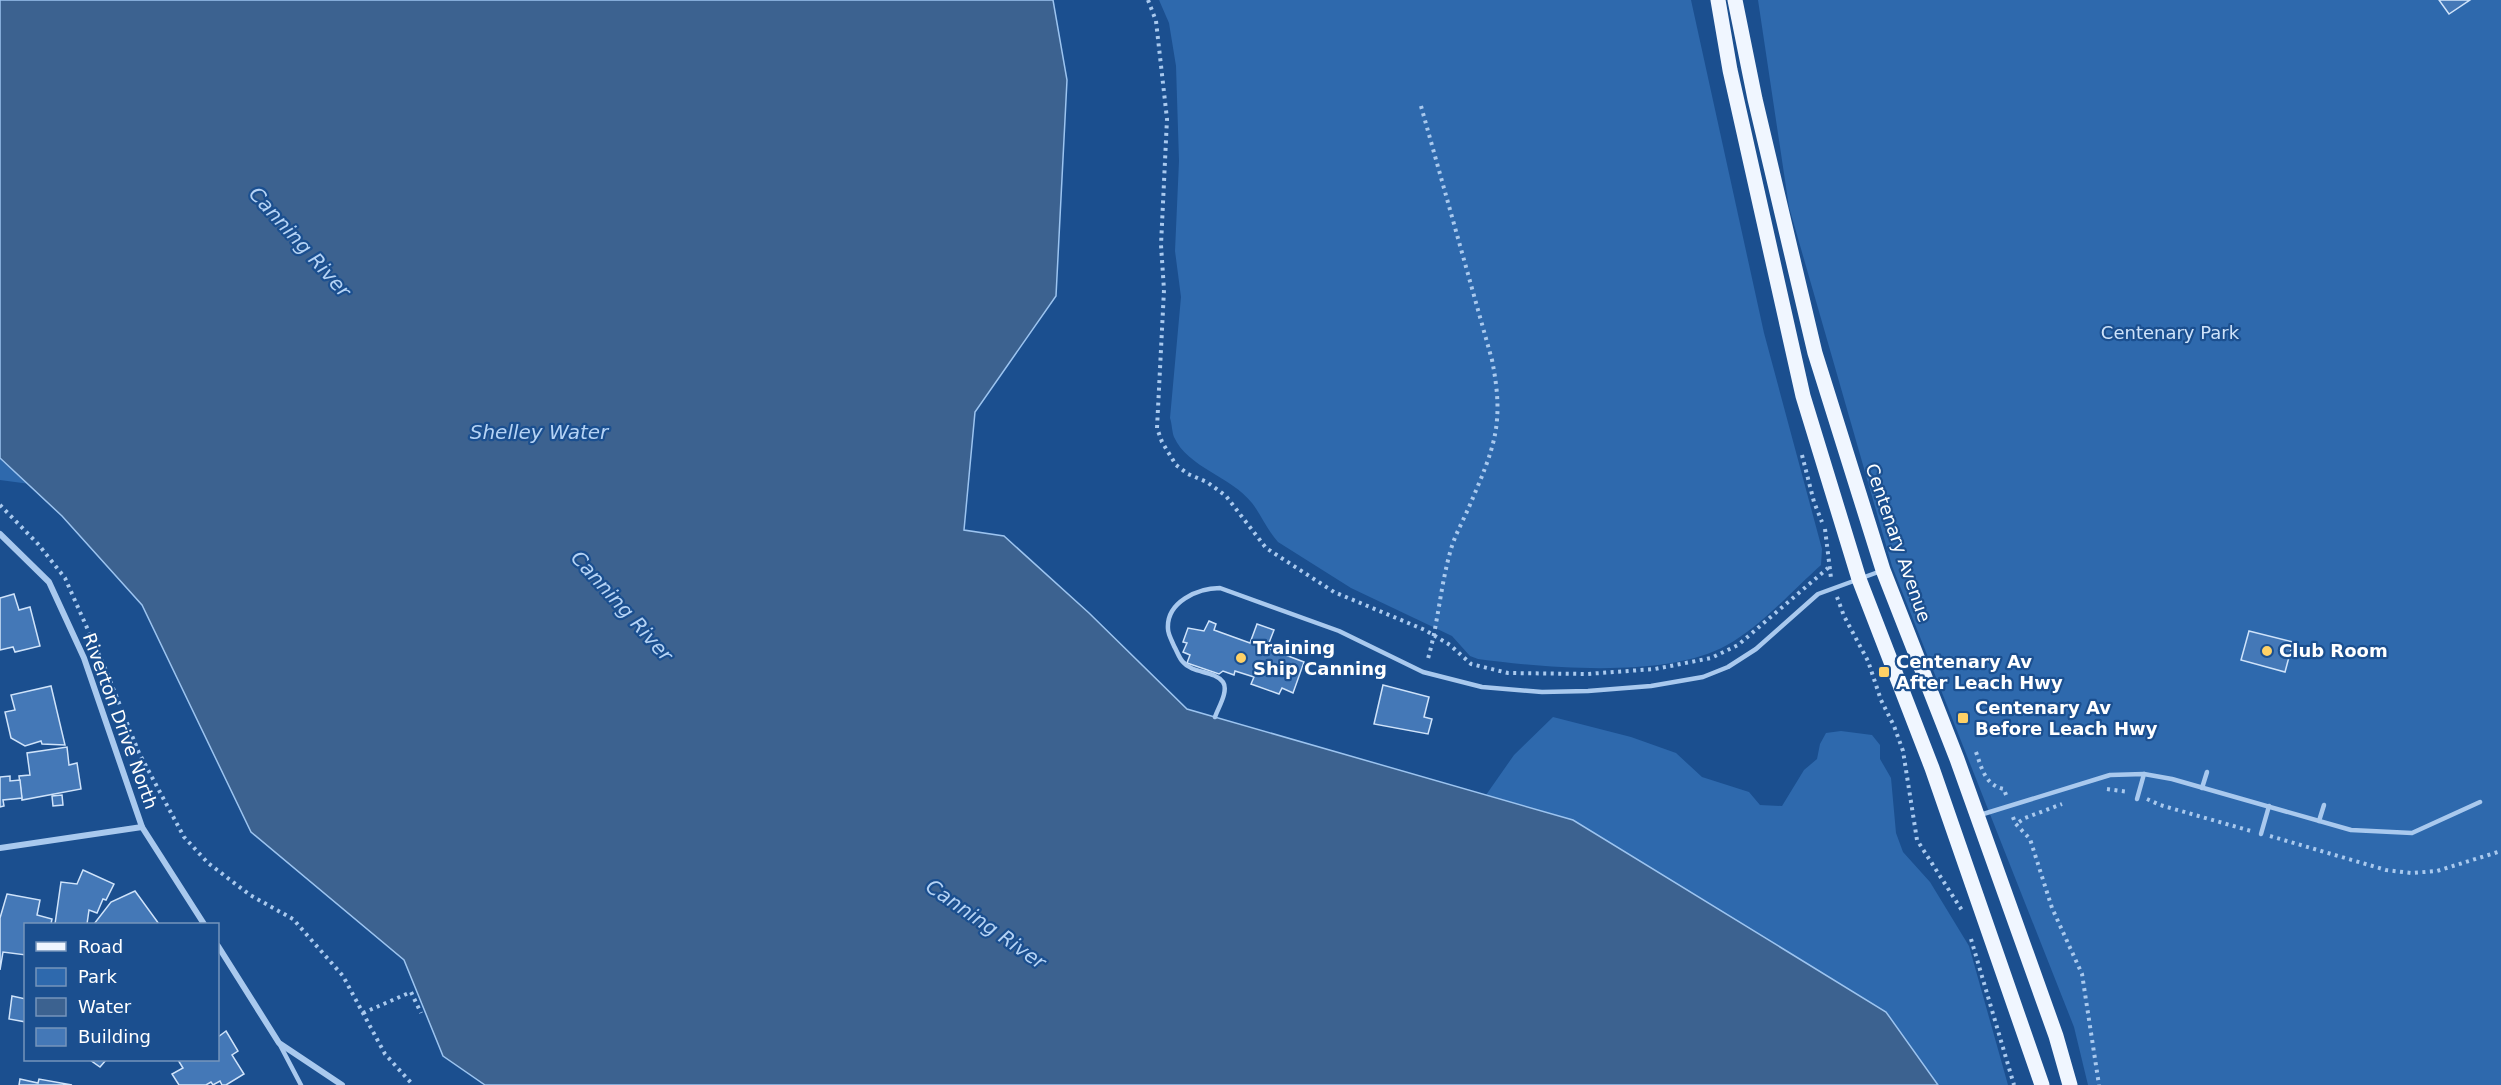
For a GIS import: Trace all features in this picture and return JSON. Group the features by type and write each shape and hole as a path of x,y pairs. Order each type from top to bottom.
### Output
{"main road":[{"path":"1718,0 1730,70 1803,396 1859,579 1932,768 2042,1085"},
{"name":"Centenary Avenue","path":"1735,0 1755,99 1815,353 1883,570 1977,816 2056,1036 2070,1085"}],"street":[{"name":"Riverton Drive North","path":"0,534 48,582 84,658 142,827 203,923"},
{"path":"0,848 142,827"},
{"path":"219,947 279,1043 342,1085"}],"lane":[{"path":"1215,717 1226,689 1224,683 1184,663 1167,630 1169,617 1177,606 1195,592 1207,588 1220,588 1339,631 1423,672 1482,687 1542,692 1651,686 1703,677 1728,667 1756,649 1818,594 1883,570"},
{"path":"2202,788 2207,772"},
{"path":"1977,816 2009,804 2110,775 2144,774 2351,830 2412,833 2480,802"},
{"path":"2137,799 2144,774"},
{"path":"2319,821 2324,805"},
{"path":"2261,834 2269,806"},
{"path":"279,1043 301,1085"}],"path":[{"path":"1148,0 1156,21 1167,119 1161,245 1164,290 1157,428 1162,442 1176,465 1188,474 1207,482 1226,496 1266,548 1335,592 1385,612 1450,645 1471,664 1508,673 1587,674 1655,669 1711,658 1738,645 1828,568"},
{"path":"1421,106 1492,360 1498,390 1498,424 1492,454 1451,549 1434,636 1423,672"},
{"path":"0,505 38,544 65,578 139,753 184,837 208,863 250,895 293,919 343,976 385,1054 413,1085"},
{"path":"1976,752 1983,773 1994,787 2004,789 2015,823 2021,827 2033,846 2052,908 2082,974 2099,1085"},
{"path":"363,1013 411,992 421,1013"}],"green space":[{"path":"1159,0 1691,0 1764,333 1822,549 1821,565 1751,629 1727,645 1702,656 1640,667 1571,667 1478,659 1470,656 1452,636 1351,588 1278,542 1252,503 1233,486 1189,457 1173,433 1170,418 1181,297 1175,251 1179,161 1176,66 1169,23"},
{"name":"Centenary Park","path":"1758,0 2501,0 2501,1085 2088,1085 2074,1027 1892,566 1789,207"},
{"path":"0,458 3,462 30,484 0,480"},
{"path":"1553,717 1631,737 1676,753 1702,777 1749,792 1760,805 1782,806 1804,770 1817,759 1820,744 1826,733 1841,731 1872,735 1880,745 1880,759 1891,778 1896,833 1903,852 1930,882 1969,946 2008,1085 1938,1085 1886,1012 1573,820 1486,795 1514,755"}],"water":[{"name":"Shelley Water","path":"0,0 1053,0 1067,80 1056,296 975,412 964,530 1004,536 1089,613 1187,709 1573,820 1886,1012 1938,1085 485,1085 443,1056 404,960 251,832 142,605 62,516 0,458"}],"building":[{"path":"2439,0 2470,0 2449,14"},
{"path":"14,594 19,610 30,607 40,646 15,652 13,647 0,650 0,598"},
{"name":"Training Ship Canning","path":"1209,621 1216,624 1214,630 1250,643 1257,624 1274,630 1267,648 1304,662 1293,693 1282,688 1279,694 1251,684 1254,677 1235,671 1234,675 1223,671 1219,674 1187,663 1190,655 1183,652 1187,643 1183,642 1188,628 1204,631"},
{"name":"Club Room","path":"2249,631 2293,642 2285,672 2241,660"},
{"path":"1383,685 1429,697 1424,717 1432,719 1428,734 1374,724"},
{"path":"51,686 65,745 42,744 41,741 25,746 11,738 5,712 15,710 11,695"},
{"path":"67,747 69,765 77,763 81,789 22,800 19,776 30,775 27,753"},
{"path":"10,776 10,781 20,780 22,798 3,800 4,806 0,807 0,777"},
{"path":"62,795 63,805 53,806 52,796"},
{"path":"83,870 114,884 106,900 103,899 97,913 89,910 87,923 55,923 61,882 77,884"},
{"path":"135,891 158,923 95,923 111,902"},
{"path":"7,894 40,900 37,915 52,919 51,923 24,923 24,955 3,952 0,970 0,918"},
{"path":"12,996 24,999 24,1022 9,1019"},
{"path":"226,1031 238,1051 232,1055 244,1074 226,1085 222,1085 220,1081 213,1085 211,1082 206,1085 179,1085 172,1074 183,1068 179,1061 219,1061 219,1036"},
{"path":"91,1061 105,1061 100,1067"},
{"path":"20,1079 38,1083 39,1079 72,1085 19,1085"}],"place":[{"name":"Club Room","path":"2267,651"},
{"name":"Training Ship Canning","path":"1241,658"},
{"name":"Centenary Av After Leach Hwy","path":"1884,672"},
{"name":"Centenary Av Before Leach Hwy","path":"1963,718"}],"water label":[{"name":"Canning River","path":"300,242"},
{"name":"Canning River","path":"622,606"},
{"name":"Canning River","path":"986,924"}]}
